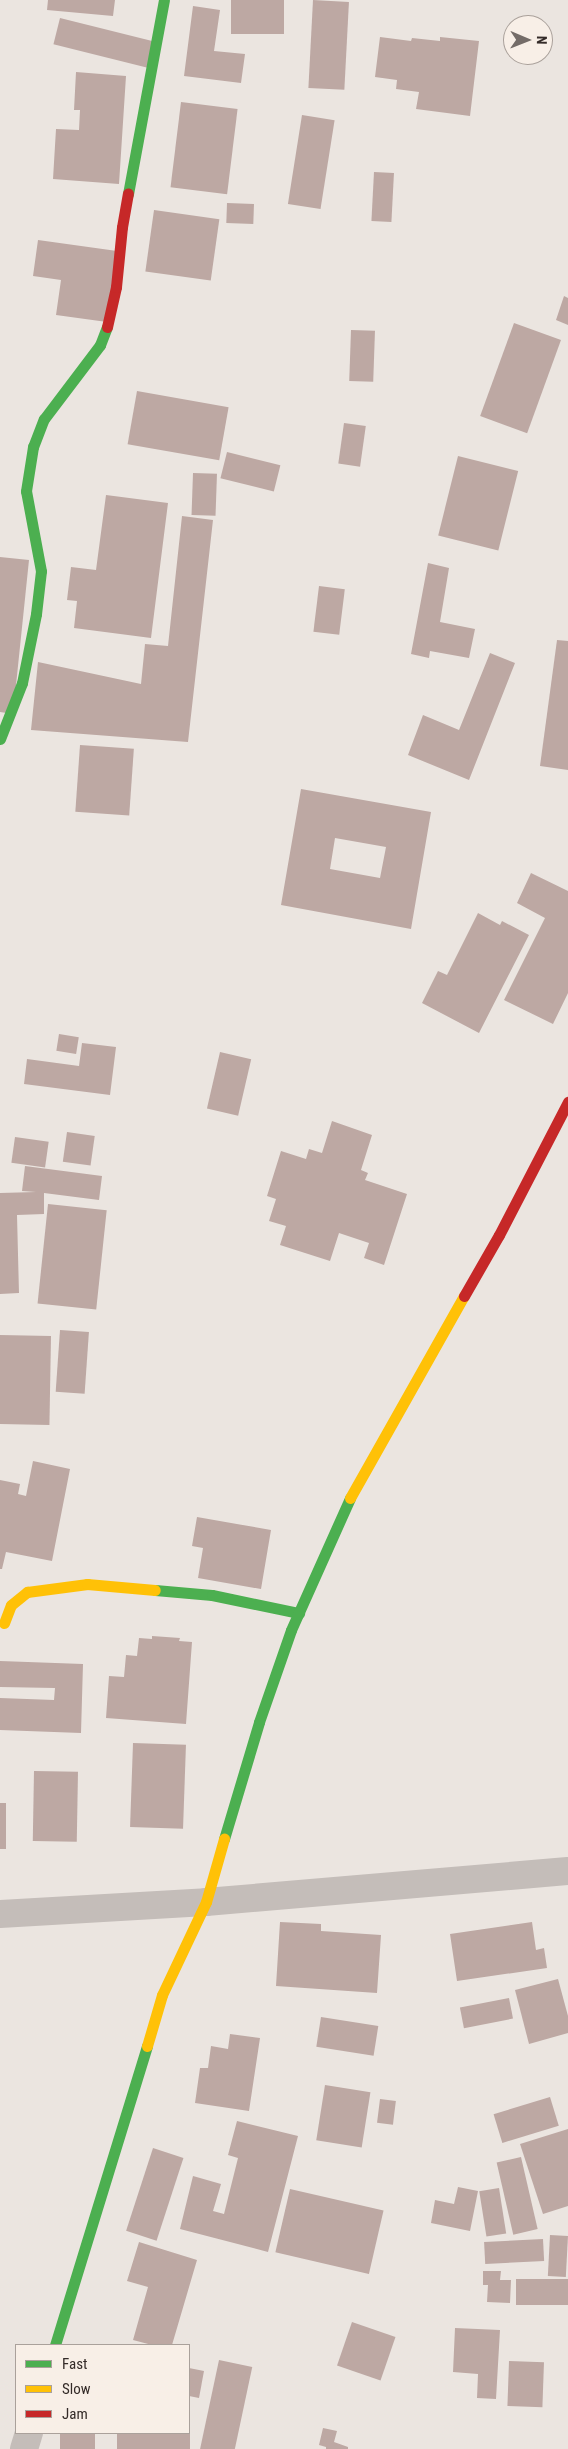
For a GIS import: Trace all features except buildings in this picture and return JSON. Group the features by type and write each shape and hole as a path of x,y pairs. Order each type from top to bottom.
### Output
{"street":[{"path":"0,739 22,684 32,637 41,571 26,491 33,447 44,419 100,345 110,321 116,287 122,227 164,0"},
{"path":"55,2344 162,1995 206,1902 259,1722 299,1613 356,1484 499,1235 568,1102"},
{"path":"4,1624 10,1605 27,1592 87,1584 212,1595 299,1613"},
{"path":"0,1914 206,1902 568,1871"},
{"path":"24,2449 29,2434"}],"traffic: fast":[{"path":"128,194 164,0"},
{"path":"0,739 22,683 36,614 41,571 26,491 33,447 44,419 100,345 107,327"},
{"path":"224,1839 259,1722 291,1630 350,1498"},
{"path":"155,1590 212,1595 299,1613"},
{"path":"55,2344 147,2046"}],"traffic: slow":[{"path":"350,1498 464,1296"},
{"path":"4,1623 11,1605 27,1592 87,1584 155,1590"},
{"path":"147,2046 162,1995 206,1902 224,1839"}],"traffic: jam":[{"path":"107,327 116,287 122,227 128,194"},
{"path":"464,1296 499,1235 568,1102"}]}
